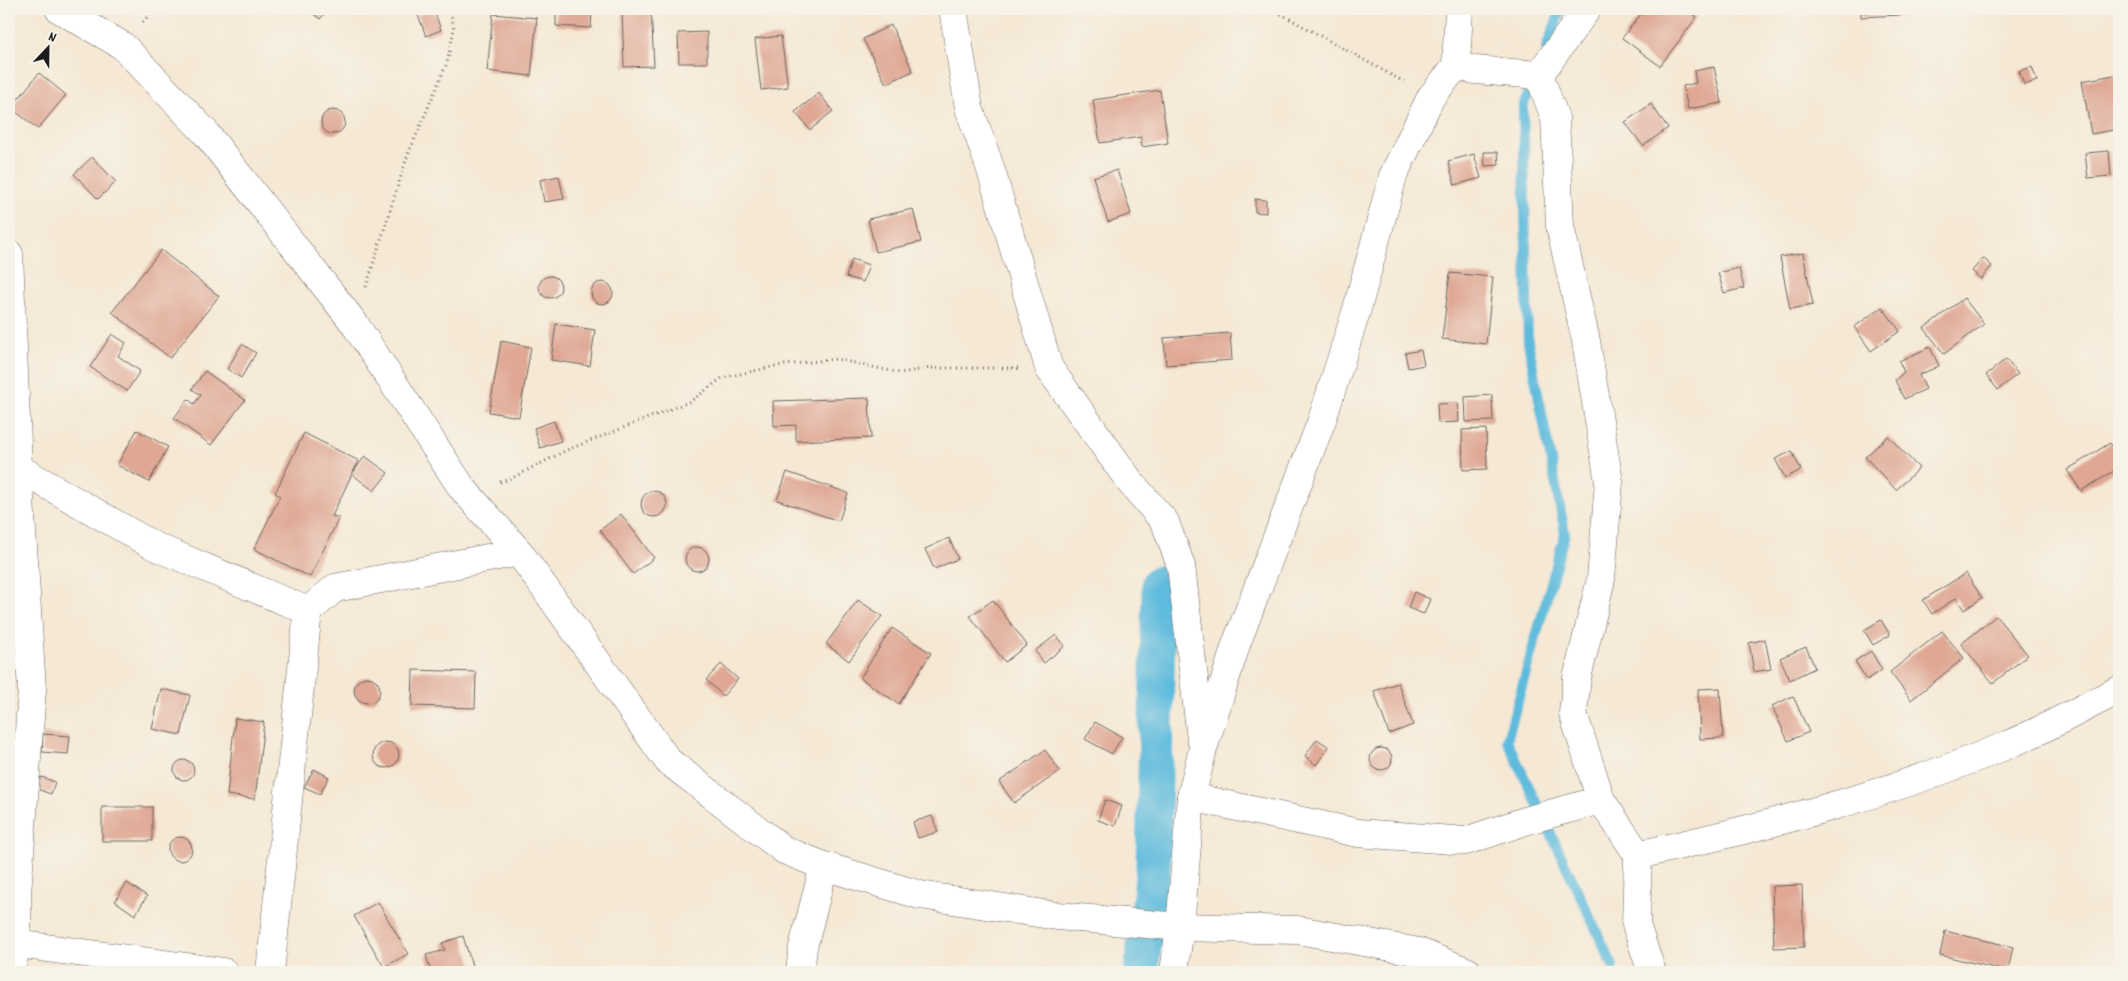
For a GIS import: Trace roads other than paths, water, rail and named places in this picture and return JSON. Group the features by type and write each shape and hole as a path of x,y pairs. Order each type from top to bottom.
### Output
{"street":[{"path":"59,9 124,46 205,132 354,323 462,488 519,552 668,761 784,850 824,866 920,895 1057,916 1180,927 1298,930 1419,952 1468,972"},
{"path":"953,9 969,108 990,167 1049,368 1131,483 1165,522 1181,566 1202,749"},
{"path":"1460,9 1465,68"},
{"path":"1540,75 1587,9"},
{"path":"1174,972 1180,927 1191,797 1202,749 1237,642 1322,420 1357,309 1392,176 1431,97 1465,68 1540,75"},
{"path":"1540,75 1555,118 1560,226 1586,342 1609,482 1601,579 1577,678 1573,713 1601,800 1638,855 1636,924 1652,972"},
{"path":"9,254 20,690 17,944 10,972"},
{"path":"13,465 154,546 308,611"},
{"path":"270,972 308,611 335,588 519,552"},
{"path":"1638,855 1801,816 1928,777 2009,745 2119,690"},
{"path":"1191,797 1358,834 1466,841 1528,820 1601,800"},
{"path":"800,972 803,947 824,866"},
{"path":"17,944 224,972"}],"waterway":[{"path":"1546,48 1561,9"},
{"path":"1534,78 1523,107 1528,342 1565,533 1507,740 1613,966"},
{"path":"1141,972 1153,870 1159,583"}]}
